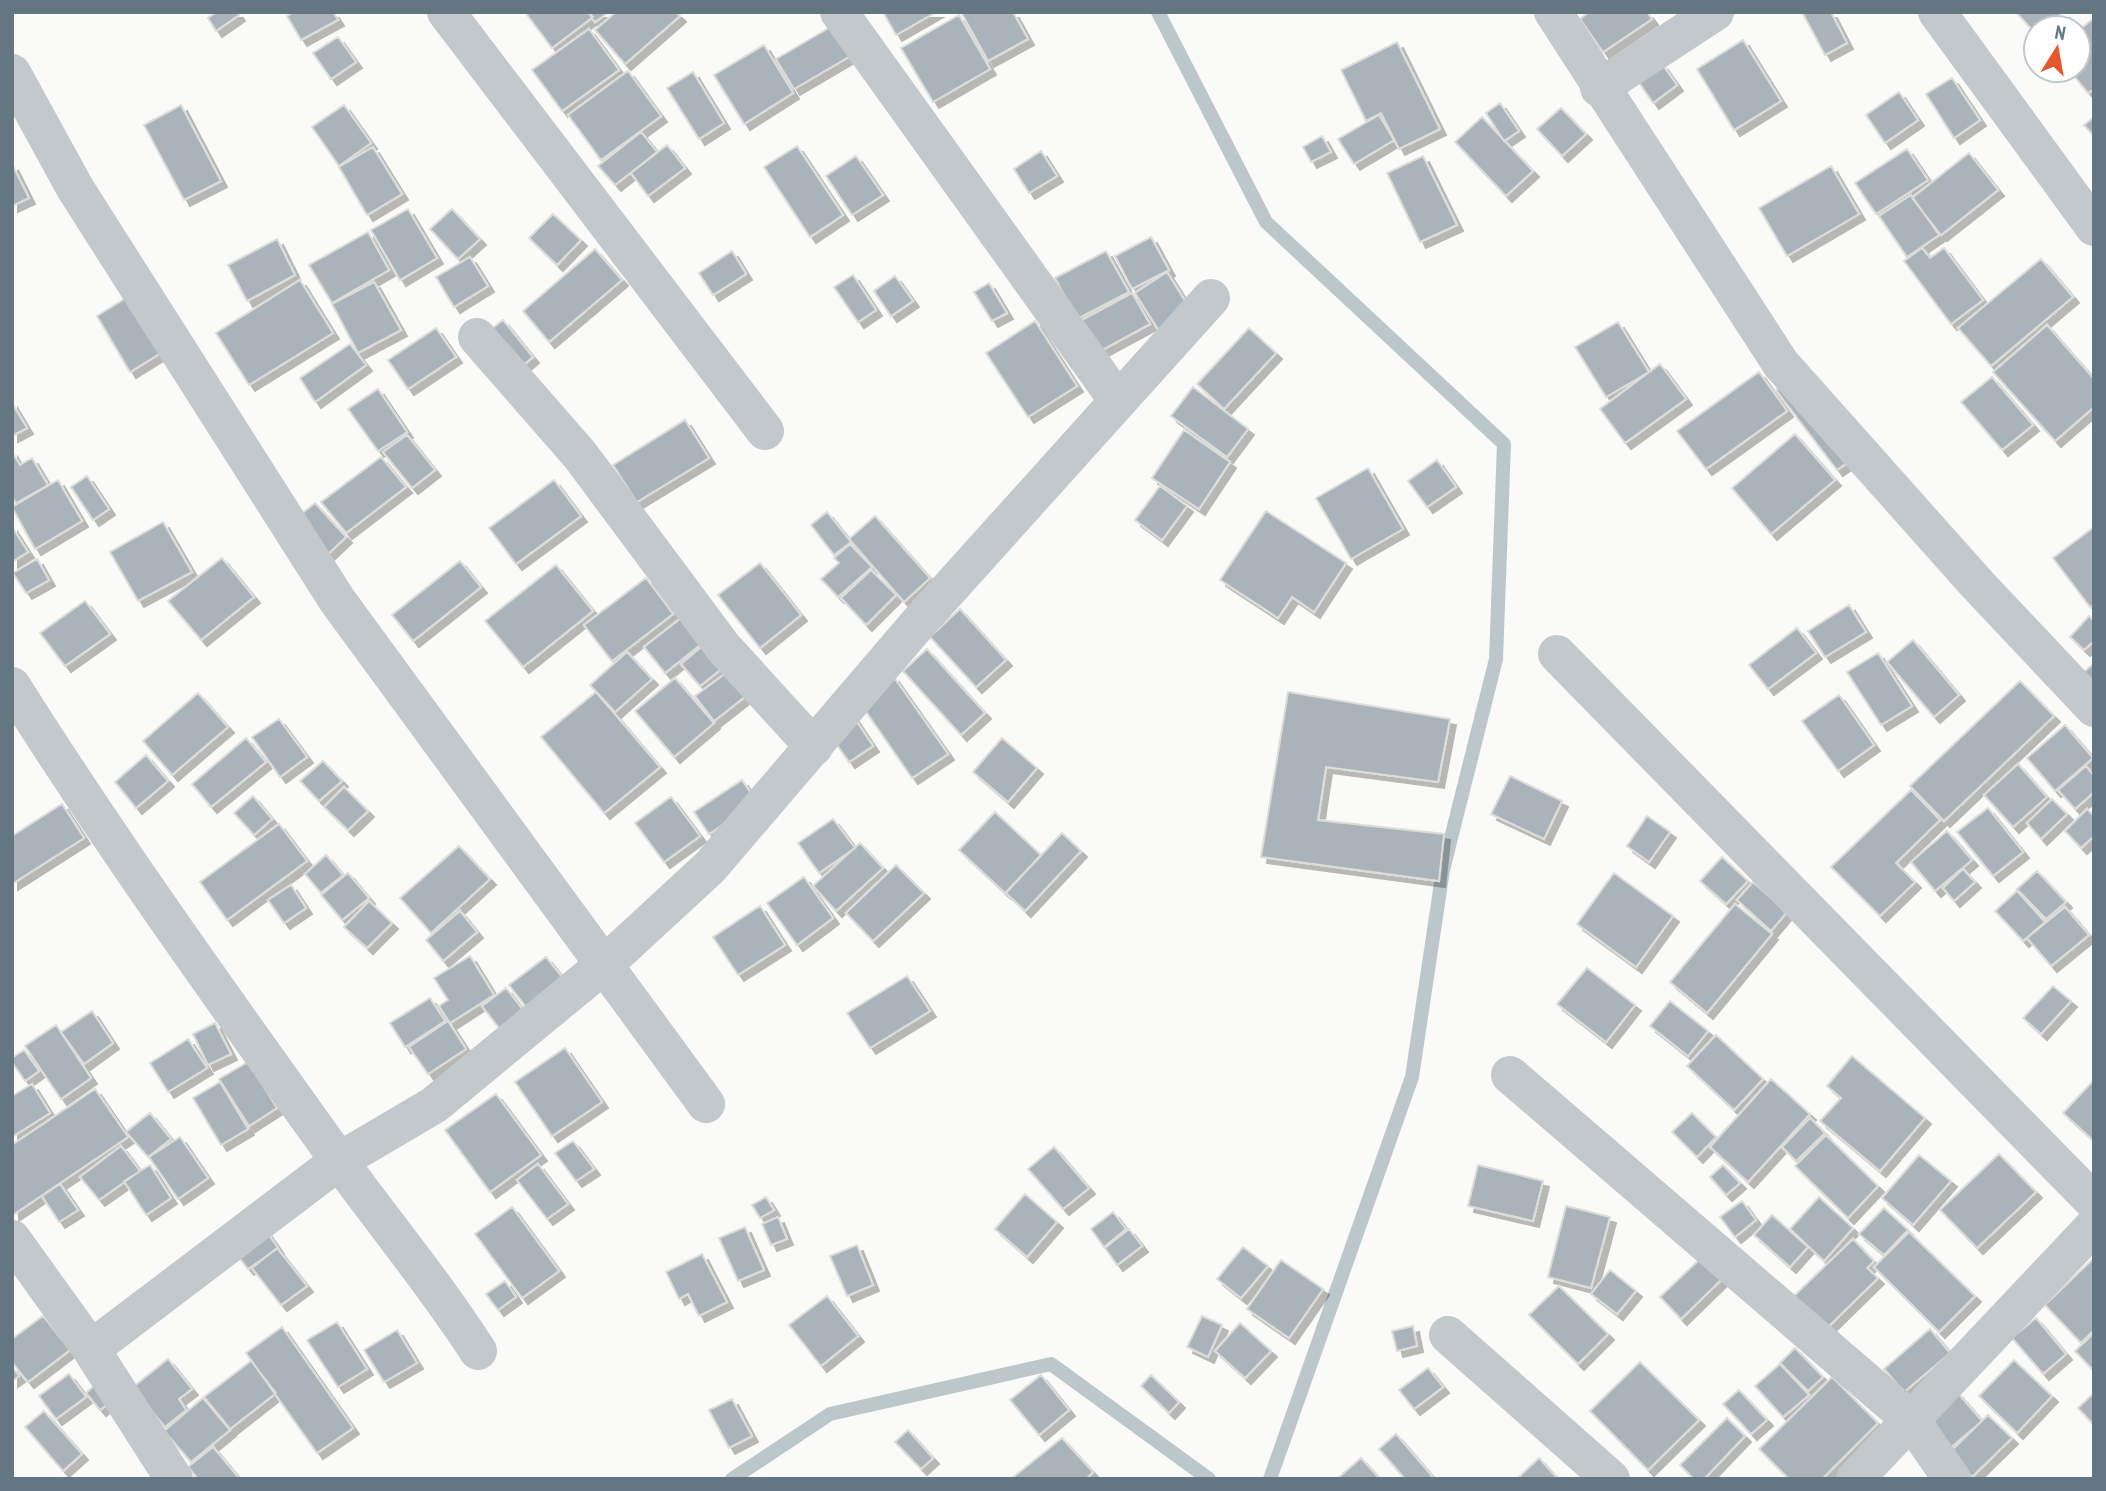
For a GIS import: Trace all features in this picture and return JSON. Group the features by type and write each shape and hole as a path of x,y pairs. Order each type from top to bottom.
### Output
{"street":[{"path":"446,12 765,431"},
{"path":"839,12 1118,401"},
{"path":"1553,12 1599,88 1781,364 1978,585 2094,708"},
{"path":"1599,88 1716,12"},
{"path":"1937,12 2094,227"},
{"path":"12,72 75,188 337,600 706,1104"},
{"path":"91,1349 339,1161 435,1105 605,964 710,867 921,620 1211,298"},
{"path":"477,337 580,455 723,647 814,747"},
{"path":"1556,654 2094,1202"},
{"path":"12,686 96,819 339,1161 448,1305 478,1351"},
{"path":"1510,1075 1911,1420 1952,1479"},
{"path":"1855,1479 2094,1226"},
{"path":"12,1239 91,1349 174,1479"},
{"path":"1448,1335 1611,1479"}],"building":[{"path":"217,12 237,12 239,15 216,31 208,18"},
{"path":"294,12 333,12 338,20 301,40 287,16"},
{"path":"525,12 589,12 593,17 552,48"},
{"path":"588,12 609,12 595,22"},
{"path":"616,12 676,12 680,16 625,64 595,30"},
{"path":"883,12 936,12 896,35"},
{"path":"961,12 1013,12 1028,39 988,61"},
{"path":"1589,12 1647,12 1652,19 1603,52 1580,19"},
{"path":"1802,12 1831,12 1847,43 1825,55"},
{"path":"2016,12 2063,12 2022,14 2022,19"},
{"path":"959,15 990,69 933,102 901,48"},
{"path":"2094,18 2094,89 2088,93 2081,84 2092,84"},
{"path":"834,25 852,55 794,89 776,59"},
{"path":"589,29 619,70 562,111 532,70"},
{"path":"338,37 356,62 331,79 313,53"},
{"path":"1743,40 1781,101 1734,130 1697,69"},
{"path":"1397,42 1440,129 1399,149 1381,113 1366,121 1341,70"},
{"path":"764,45 793,93 744,124 714,75"},
{"path":"1662,64 1677,85 1653,103 1638,81"},
{"path":"628,71 661,116 601,160 568,115"},
{"path":"693,72 724,123 699,139 667,88"},
{"path":"1952,78 1980,120 1954,138 1926,94"},
{"path":"1899,92 1918,120 1885,143 1866,115"},
{"path":"1500,103 1519,131 1504,141 1486,113"},
{"path":"181,105 221,181 184,200 144,125"},
{"path":"344,105 371,143 339,166 312,127"},
{"path":"1561,108 1586,134 1562,156 1537,129"},
{"path":"1379,115 1394,140 1354,164 1338,139"},
{"path":"1482,117 1533,171 1506,196 1455,142"},
{"path":"2094,117 2094,136 2084,125"},
{"path":"641,132 657,152 615,185 598,166"},
{"path":"1322,136 1331,152 1311,162 1303,147"},
{"path":"667,145 685,168 648,196 631,173"},
{"path":"797,146 843,215 810,237 764,167"},
{"path":"373,147 402,194 367,215 339,167"},
{"path":"1907,149 1928,180 1876,214 1855,183"},
{"path":"1041,151 1057,176 1029,193 1014,169"},
{"path":"1969,153 1998,190 1941,235 1912,198"},
{"path":"856,156 883,195 852,215 826,176"},
{"path":"1423,156 1457,225 1420,242 1387,173"},
{"path":"12,164 29,198 12,206"},
{"path":"1831,166 1859,214 1787,256 1759,208"},
{"path":"1911,195 1939,235 1907,257 1879,216"},
{"path":"408,209 437,258 400,280 371,230"},
{"path":"452,209 480,239 458,259 430,229"},
{"path":"553,214 581,240 557,265 529,238"},
{"path":"368,232 389,270 332,303 309,265"},
{"path":"1151,237 1169,270 1132,289 1115,256"},
{"path":"277,239 295,275 247,301 228,265"},
{"path":"1922,248 1930,258 1944,248 1983,300 1951,324 1904,261"},
{"path":"595,249 622,280 549,342 523,311"},
{"path":"732,251 746,274 713,295 699,273"},
{"path":"1106,251 1129,292 1077,319 1055,278"},
{"path":"470,257 488,286 454,307 436,277"},
{"path":"2041,259 2073,297 1991,366 1958,328"},
{"path":"1167,272 1195,317 1163,337 1135,293"},
{"path":"853,275 876,310 858,322 834,287"},
{"path":"895,276 913,301 891,316 874,291"},
{"path":"300,280 333,333 249,385 216,333"},
{"path":"374,282 401,330 358,353 332,304"},
{"path":"989,283 1007,313 992,321 974,292"},
{"path":"1132,293 1150,324 1097,353 1080,321"},
{"path":"131,295 164,351 130,372 97,316"},
{"path":"503,320 533,357 502,383 471,345"},
{"path":"1035,321 1077,386 1028,417 986,353"},
{"path":"1618,322 1649,372 1606,397 1575,347"},
{"path":"2047,325 2094,379 2094,407 2055,441 1993,372"},
{"path":"436,328 456,357 408,389 388,360"},
{"path":"1249,328 1276,353 1224,409 1197,384"},
{"path":"350,344 366,365 315,402 300,378"},
{"path":"1660,364 1686,399 1625,443 1600,409"},
{"path":"1802,371 1863,451 1837,470 1776,390"},
{"path":"1759,372 1787,411 1706,469 1677,431"},
{"path":"1992,377 2033,425 2002,450 1961,402"},
{"path":"1193,387 1248,429 1227,457 1171,416"},
{"path":"378,389 407,432 378,451 348,409"},
{"path":"12,403 27,428 12,436"},
{"path":"685,420 709,458 637,502 613,465"},
{"path":"1184,430 1230,462 1199,509 1152,478"},
{"path":"1795,434 1835,480 1771,534 1732,488"},
{"path":"407,435 435,470 412,488 383,452"},
{"path":"12,452 20,465 32,458 48,485 16,503 12,497"},
{"path":"381,457 406,487 346,533 321,502"},
{"path":"1437,460 1456,487 1427,507 1408,481"},
{"path":"1368,468 1403,529 1351,559 1316,498"},
{"path":"87,476 109,509 93,520 71,487"},
{"path":"58,480 82,521 35,549 12,507"},
{"path":"554,480 581,516 516,564 489,528"},
{"path":"1160,486 1187,506 1162,540 1135,520"},
{"path":"315,503 346,537 326,556 294,520"},
{"path":"1266,511 1346,563 1314,612 1292,597 1278,618 1220,580"},
{"path":"827,512 851,542 834,555 811,525"},
{"path":"875,516 930,578 904,602 849,539"},
{"path":"163,522 192,572 138,601 110,552"},
{"path":"12,527 28,552 12,562"},
{"path":"2094,527 2094,605 2090,607 2053,558"},
{"path":"850,544 872,567 838,597 821,579 839,563 834,558"},
{"path":"222,558 254,597 201,640 168,601"},
{"path":"37,559 49,580 26,593 13,573"},
{"path":"460,561 481,587 413,641 392,615"},
{"path":"760,563 801,615 760,648 718,595"},
{"path":"556,565 593,611 523,667 485,621"},
{"path":"871,570 896,595 866,625 841,598"},
{"path":"646,578 673,614 612,661 584,625"},
{"path":"85,601 110,634 65,666 40,633"},
{"path":"699,604 719,630 665,673 644,647"},
{"path":"1849,605 1866,632 1825,657 1808,631"},
{"path":"960,609 1006,660 976,687 930,637"},
{"path":"2089,616 2094,621 2094,641 2084,650 2070,637"},
{"path":"1797,628 1816,653 1768,689 1749,665"},
{"path":"1913,640 1959,695 1934,717 1887,662"},
{"path":"706,643 725,666 700,686 681,664"},
{"path":"927,649 985,713 961,735 903,671"},
{"path":"627,652 652,679 615,712 590,685"},
{"path":"1878,653 1912,706 1881,725 1847,672"},
{"path":"2094,663 2094,689 2081,675"},
{"path":"733,668 751,692 714,721 695,696"},
{"path":"893,676 948,754 912,778 858,700"},
{"path":"675,678 714,723 674,757 635,711"},
{"path":"2020,681 2054,716 1944,821 1910,786"},
{"path":"596,692 660,767 604,813 541,737"},
{"path":"1288,692 1450,719 1438,782 1326,767 1318,820 1444,834 1439,881 1261,857"},
{"path":"198,693 228,727 172,775 143,741"},
{"path":"1839,695 1874,745 1838,771 1802,721"},
{"path":"849,710 873,746 849,762 824,726"},
{"path":"279,719 307,757 280,777 252,737"},
{"path":"2065,725 2093,758 2055,791 2027,758"},
{"path":"246,738 266,762 211,807 192,784"},
{"path":"1002,738 1037,768 1008,802 973,772"},
{"path":"146,755 168,781 136,808 115,782"},
{"path":"323,761 342,781 319,801 300,781"},
{"path":"2018,764 2047,797 2013,827 1984,795"},
{"path":"2086,766 2094,776 2094,792 2075,809 2058,790"},
{"path":"1510,776 1562,801 1544,839 1491,814"},
{"path":"742,780 757,802 709,834 694,812"},
{"path":"344,787 368,811 348,830 324,807"},
{"path":"1911,790 1940,820 1896,863 1915,882 1880,916 1831,867"},
{"path":"253,796 272,819 254,835 234,813"},
{"path":"671,797 700,836 664,862 635,823"},
{"path":"2052,799 2067,814 2041,839 2027,823"},
{"path":"62,804 84,838 12,884 12,836"},
{"path":"1988,808 2023,852 1993,876 1957,832"},
{"path":"2087,809 2094,816 2094,836 2081,848 2065,831"},
{"path":"995,812 1041,855 1005,893 959,850"},
{"path":"1647,816 1670,832 1649,862 1627,846"},
{"path":"833,819 855,848 819,873 798,843"},
{"path":"279,824 307,861 227,920 200,882"},
{"path":"1947,831 1972,860 1935,891 1911,862"},
{"path":"1062,833 1081,851 1025,911 1006,893"},
{"path":"860,843 883,868 836,911 813,886"},
{"path":"459,846 490,879 431,933 400,898"},
{"path":"326,855 343,875 321,893 305,874"},
{"path":"1722,857 1748,881 1726,904 1700,881"},
{"path":"896,865 924,893 873,941 846,913"},
{"path":"1963,869 1975,882 1954,901 1943,888"},
{"path":"2037,871 2066,902 2046,919 2017,889"},
{"path":"348,873 369,898 342,920 321,895"},
{"path":"1614,873 1673,916 1636,967 1577,924"},
{"path":"804,877 833,918 797,945 767,903"},
{"path":"1753,882 1787,912 1771,931 1737,900"},
{"path":"291,885 306,908 284,923 268,900"},
{"path":"2017,891 2045,922 2023,941 1995,911"},
{"path":"369,901 392,923 367,948 344,927"},
{"path":"1735,904 1772,934 1707,1013 1670,982"},
{"path":"760,906 785,945 738,975 713,937"},
{"path":"2065,907 2089,935 2051,966 2027,938"},
{"path":"460,911 477,932 443,961 426,940"},
{"path":"470,956 494,995 450,1023 439,1006 448,1000 434,978"},
{"path":"546,957 572,989 534,1017 509,985"},
{"path":"1587,968 1635,1005 1606,1042 1557,1004"},
{"path":"907,976 930,1011 870,1048 847,1013"},
{"path":"2053,986 2071,1001 2041,1034 2023,1018"},
{"path":"506,988 530,1019 506,1037 482,1006"},
{"path":"430,998 445,1021 405,1047 390,1023"},
{"path":"1670,1001 1708,1031 1688,1056 1650,1026"},
{"path":"92,1011 113,1043 84,1064 61,1032"},
{"path":"448,1021 466,1049 428,1074 409,1047"},
{"path":"215,1023 231,1054 208,1065 193,1034"},
{"path":"56,1025 91,1078 61,1099 25,1046"},
{"path":"1716,1035 1763,1079 1734,1110 1687,1066"},
{"path":"188,1039 207,1068 168,1092 150,1063"},
{"path":"565,1048 602,1102 552,1136 515,1082"},
{"path":"24,1050 39,1071 25,1081 12,1062 12,1058"},
{"path":"1852,1056 1925,1118 1880,1171 1820,1121 1841,1098 1827,1086"},
{"path":"248,1062 277,1108 249,1126 219,1079"},
{"path":"1771,1079 1810,1114 1748,1182 1710,1147"},
{"path":"2094,1080 2094,1141 2063,1113"},
{"path":"220,1082 248,1129 221,1145 193,1098"},
{"path":"32,1084 50,1113 12,1137 12,1096"},
{"path":"95,1089 128,1137 13,1215 12,1145"},
{"path":"496,1094 541,1155 490,1192 445,1130"},
{"path":"150,1113 171,1139 148,1157 126,1132"},
{"path":"1692,1113 1716,1137 1697,1157 1672,1132"},
{"path":"1810,1118 1825,1133 1796,1161 1782,1147"},
{"path":"1826,1135 1878,1186 1848,1218 1795,1166"},
{"path":"180,1137 208,1178 178,1199 149,1157"},
{"path":"573,1141 594,1169 576,1181 555,1153"},
{"path":"121,1146 140,1171 99,1200 80,1177"},
{"path":"1054,1147 1089,1188 1063,1209 1028,1169"},
{"path":"1999,1154 2036,1192 1977,1248 1940,1210"},
{"path":"1919,1155 1951,1181 1913,1225 1882,1198"},
{"path":"538,1164 568,1204 547,1219 517,1180"},
{"path":"150,1165 171,1198 146,1215 124,1181"},
{"path":"1478,1165 1543,1181 1533,1221 1468,1206"},
{"path":"1723,1165 1740,1183 1726,1195 1710,1177"},
{"path":"60,1184 78,1210 59,1222 42,1196"},
{"path":"1025,1194 1057,1222 1027,1257 995,1229"},
{"path":"766,1197 774,1210 760,1218 752,1205"},
{"path":"1819,1197 1853,1228 1824,1261 1790,1229"},
{"path":"1742,1201 1756,1220 1735,1237 1720,1217"},
{"path":"1566,1206 1610,1217 1591,1288 1548,1277"},
{"path":"512,1207 559,1271 522,1298 475,1234"},
{"path":"1884,1208 1908,1230 1884,1255 1859,1234"},
{"path":"1113,1212 1126,1229 1104,1247 1091,1229"},
{"path":"1772,1215 1808,1247 1790,1267 1754,1235"},
{"path":"778,1217 787,1239 771,1245 762,1224"},
{"path":"745,1227 764,1270 738,1281 719,1238"},
{"path":"1129,1229 1142,1246 1117,1265 1105,1248"},
{"path":"266,1231 278,1248 248,1269 235,1252"},
{"path":"1909,1232 1975,1296 1939,1332 1874,1267"},
{"path":"1853,1239 1874,1261 1867,1268 1878,1278 1826,1329 1794,1296"},
{"path":"857,1245 873,1285 847,1296 830,1256"},
{"path":"1243,1247 1268,1266 1241,1298 1217,1279"},
{"path":"277,1248 307,1286 281,1305 252,1268"},
{"path":"702,1254 727,1302 699,1316 688,1294 679,1299 666,1272"},
{"path":"2094,1258 2094,1330 2081,1343 2045,1305"},
{"path":"1700,1259 1721,1280 1681,1319 1660,1297"},
{"path":"1281,1260 1323,1289 1289,1338 1247,1309"},
{"path":"1610,1270 1636,1291 1617,1314 1591,1294"},
{"path":"505,1281 516,1297 498,1310 486,1294"},
{"path":"1559,1286 1608,1334 1578,1364 1529,1315"},
{"path":"827,1296 858,1336 821,1366 789,1325"},
{"path":"43,1316 70,1350 28,1382 12,1362 12,1339"},
{"path":"1202,1316 1222,1325 1208,1357 1187,1347"},
{"path":"2036,1318 2066,1354 2043,1374 2012,1338"},
{"path":"337,1322 367,1369 338,1387 307,1340"},
{"path":"1240,1323 1271,1351 1245,1378 1215,1351"},
{"path":"1413,1326 1417,1346 1397,1351 1392,1331"},
{"path":"282,1327 353,1428 317,1453 246,1353"},
{"path":"1930,1329 1950,1353 1904,1392 1884,1369"},
{"path":"397,1330 417,1363 384,1382 364,1350"},
{"path":"2094,1333 2094,1371 2075,1351"},
{"path":"1795,1348 1823,1377 1808,1391 1780,1363"},
{"path":"168,1359 192,1389 179,1399 186,1410 165,1427 132,1388"},
{"path":"2014,1360 2052,1396 2017,1433 1979,1396"},
{"path":"251,1361 276,1393 230,1429 204,1397"},
{"path":"1640,1362 1699,1420 1648,1470 1590,1411"},
{"path":"1780,1364 1809,1395 1783,1417 1755,1386"},
{"path":"12,1367 19,1376 12,1381"},
{"path":"1428,1368 1443,1387 1414,1409 1399,1390"},
{"path":"69,1374 86,1397 56,1419 39,1396"},
{"path":"1041,1375 1069,1410 1039,1435 1010,1400"},
{"path":"1151,1375 1179,1402 1169,1413 1141,1386"},
{"path":"1832,1377 1878,1423 1822,1479 1789,1479 1759,1449"},
{"path":"100,1381 114,1399 100,1410 86,1393"},
{"path":"1739,1390 1767,1420 1751,1434 1723,1404"},
{"path":"1957,1392 1982,1421 1949,1449 1924,1420"},
{"path":"2094,1393 2094,1425 2078,1408"},
{"path":"203,1398 230,1430 191,1462 164,1431"},
{"path":"732,1399 752,1436 729,1448 709,1410"},
{"path":"44,1411 82,1454 63,1471 25,1427"},
{"path":"1988,1415 2012,1438 1972,1477 1949,1453"},
{"path":"1727,1418 1745,1436 1704,1479 1694,1479 1680,1465"},
{"path":"908,1430 933,1458 921,1469 895,1442"},
{"path":"1396,1434 1432,1476 1429,1479 1405,1479 1379,1449"},
{"path":"1062,1438 1093,1472 1086,1479 1011,1479"},
{"path":"213,1447 240,1479 198,1479 188,1467"},
{"path":"1361,1458 1380,1479 1337,1479"},
{"path":"1539,1458 1558,1479 1517,1479"}],"waterway":[{"path":"1158,12 1266,222 1504,444 1496,659 1443,870 1412,1077 1270,1479"},
{"path":"732,1479 830,1414 1051,1364 1209,1479"}]}
